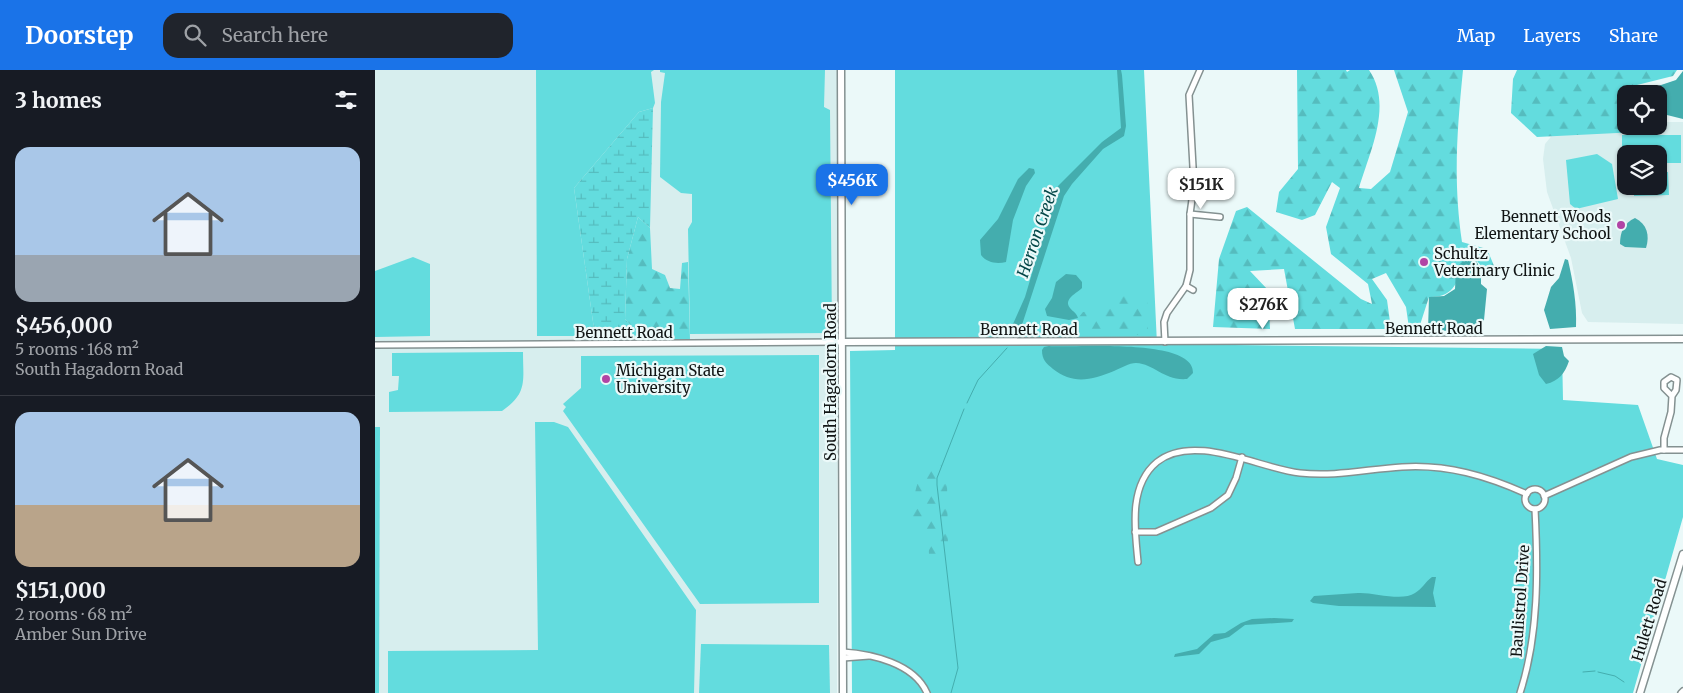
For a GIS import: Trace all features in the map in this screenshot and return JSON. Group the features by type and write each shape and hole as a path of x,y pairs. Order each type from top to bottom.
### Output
{"street":[{"name":"South Hagadorn Road","path":"841,70 843,693"},
{"path":"1165,342 1167,313 1186,286 1190,270 1190,214 1194,185 1189,95 1200,70"},
{"path":"1190,214 1220,217"},
{"path":"1186,286 1193,290"},
{"name":"Bennett Road","path":"375,346 1683,339"},
{"path":"1664,450 1672,396"},
{"path":"1544,496 1631,457 1664,450 1683,450"},
{"path":"1138,562 1135,532 1136,501 1144,478 1157,462 1177,453 1197,451 1242,458 1299,473 1330,475 1404,467 1438,467 1475,474 1527,494 1537,490 1544,496"},
{"path":"1135,532 1156,532 1211,508 1228,495 1242,458"},
{"path":"1527,494 1525,500 1527,505 1535,509 1543,505 1544,496"},
{"name":"Baulistrol Drive","path":"1520,693 1527,670 1533,623 1538,560 1535,509"},
{"name":"Hulett Road","path":"1640,693 1683,554"},
{"path":"843,655 869,656 896,663 908,672 927,693"}],"shaded area":[{"name":"Michigan State University","path":"375,70 838,70 837,693 375,693"},
{"path":"1117,70 1121,70 1122,75 1126,126 1124,136 1103,149 1072,184 1064,196 1019,334 1009,333 1025,297 1058,186 1102,142 1121,128"},
{"path":"1683,71 1683,119 1667,115 1667,85 1661,85 1676,80"},
{"name":"Bennett Woods Elementary School","path":"1667,122 1683,122 1683,324 1588,322 1582,313 1571,258 1547,192 1543,159 1545,144 1554,133 1617,127 1617,135 1667,135"},
{"path":"1029,168 1034,169 1035,173 1026,186 1013,220 1006,262 996,263 989,261 981,255 980,240 998,219 1018,179"},
{"path":"1635,218 1647,230 1646,248 1625,247 1620,244 1623,228"},
{"path":"1465,259 1476,260 1481,271 1481,284 1487,289 1484,320 1477,332 1428,330 1429,297 1444,296 1455,289 1456,268"},
{"path":"1565,259 1568,260 1573,285 1576,327 1550,329 1544,310 1551,287 1559,278"},
{"path":"1066,274 1076,275 1082,282 1082,288 1071,296 1068,302 1068,305 1078,318 1069,320 1047,316 1045,309 1052,298 1056,282"},
{"path":"1106,346 1155,349 1175,354 1188,362 1193,373 1187,379 1179,379 1149,366 1136,363 1098,377 1075,379 1060,374 1046,363 1042,350 1044,347"},
{"path":"1546,346 1562,347 1564,356 1569,361 1561,376 1555,381 1546,384 1539,375 1533,354"},
{"path":"1432,577 1436,577 1433,593 1436,607 1339,606 1310,601 1314,596 1358,593 1395,597 1409,596"},
{"path":"1252,619 1294,619 1292,622 1245,625 1229,637 1211,642 1199,654 1174,657 1175,654 1197,649 1214,634 1225,633 1241,623"}],"green space":[{"path":"536,70 654,70 651,72 655,103 653,108 639,112 574,188 595,336 537,336"},
{"path":"660,70 825,70 824,107 830,110 832,333 690,334 688,229 692,222 692,194 681,193 660,177 661,102 665,73 660,72"},
{"path":"895,70 1144,70 1157,344 1562,349 1563,400 1638,405 1657,459 1683,465 1683,517 1633,693 852,693 850,351 895,350"},
{"path":"1297,70 1346,70 1347,72 1350,70 1369,70 1376,84 1379,98 1379,113 1373,144 1359,188 1371,189 1390,172 1408,112 1394,70 1463,70 1457,156 1459,220 1462,242 1487,249 1497,273 1489,275 1476,260 1465,259 1457,281 1450,291 1438,297 1429,297 1419,328 1409,328 1406,307 1386,273 1372,279 1387,300 1391,329 1295,329 1284,269 1250,271 1268,290 1270,329 1213,327 1219,259 1236,211 1247,207 1361,299 1372,304 1368,284 1331,254 1326,227 1340,188 1332,182 1315,215 1302,220 1276,212 1279,192 1298,169"},
{"path":"1517,70 1677,70 1673,76 1637,85 1617,85 1617,133 1537,137 1511,113 1513,79"},
{"path":"653,108 650,228 638,217 627,259 625,319 642,338 595,336 574,188 639,112"},
{"path":"1622,135 1681,135 1681,163 1667,163 1667,145 1622,145"},
{"path":"1597,154 1612,164 1618,199 1576,209 1570,204 1566,160"},
{"path":"1668,172 1669,195 1634,196 1667,195"},
{"path":"638,217 650,228 652,269 665,275 670,288 680,289 682,263 688,262 690,340 642,338 625,319 627,259"},
{"path":"413,257 430,264 430,336 375,337 375,271"},
{"path":"1147,293 1148,335 1046,332 1047,327 1071,327 1083,312 1107,310 1114,295"},
{"path":"523,352 523,379 520,392 502,411 389,412 389,392 398,390 399,376 392,376 392,353"},
{"path":"819,355 819,603 700,604 563,411 566,407 563,404 581,388 581,356"},
{"path":"535,422 554,422 568,427 696,610 694,693 388,693 388,651 538,650"},
{"path":"375,427 380,427 379,693 375,693"},
{"path":"939,458 947,481 948,548 937,560 929,554 928,537 912,519 915,492 920,477"},
{"path":"701,644 829,645 830,693 699,693"}],"waterway":[{"name":"Herron Creek","path":"967,403 978,380 1007,348"},
{"name":"Herron Creek","path":"951,693 958,668 937,478 964,409"},
{"path":"1583,672 1595,671"},
{"path":"1598,672 1615,676 1624,682"}],"place":[{"name":"Bennett Woods Elementary School","path":"1621,225"},
{"name":"Schultz Veterinary Clinic","path":"1424,262"},
{"name":"Michigan State University","path":"606,379"}]}
